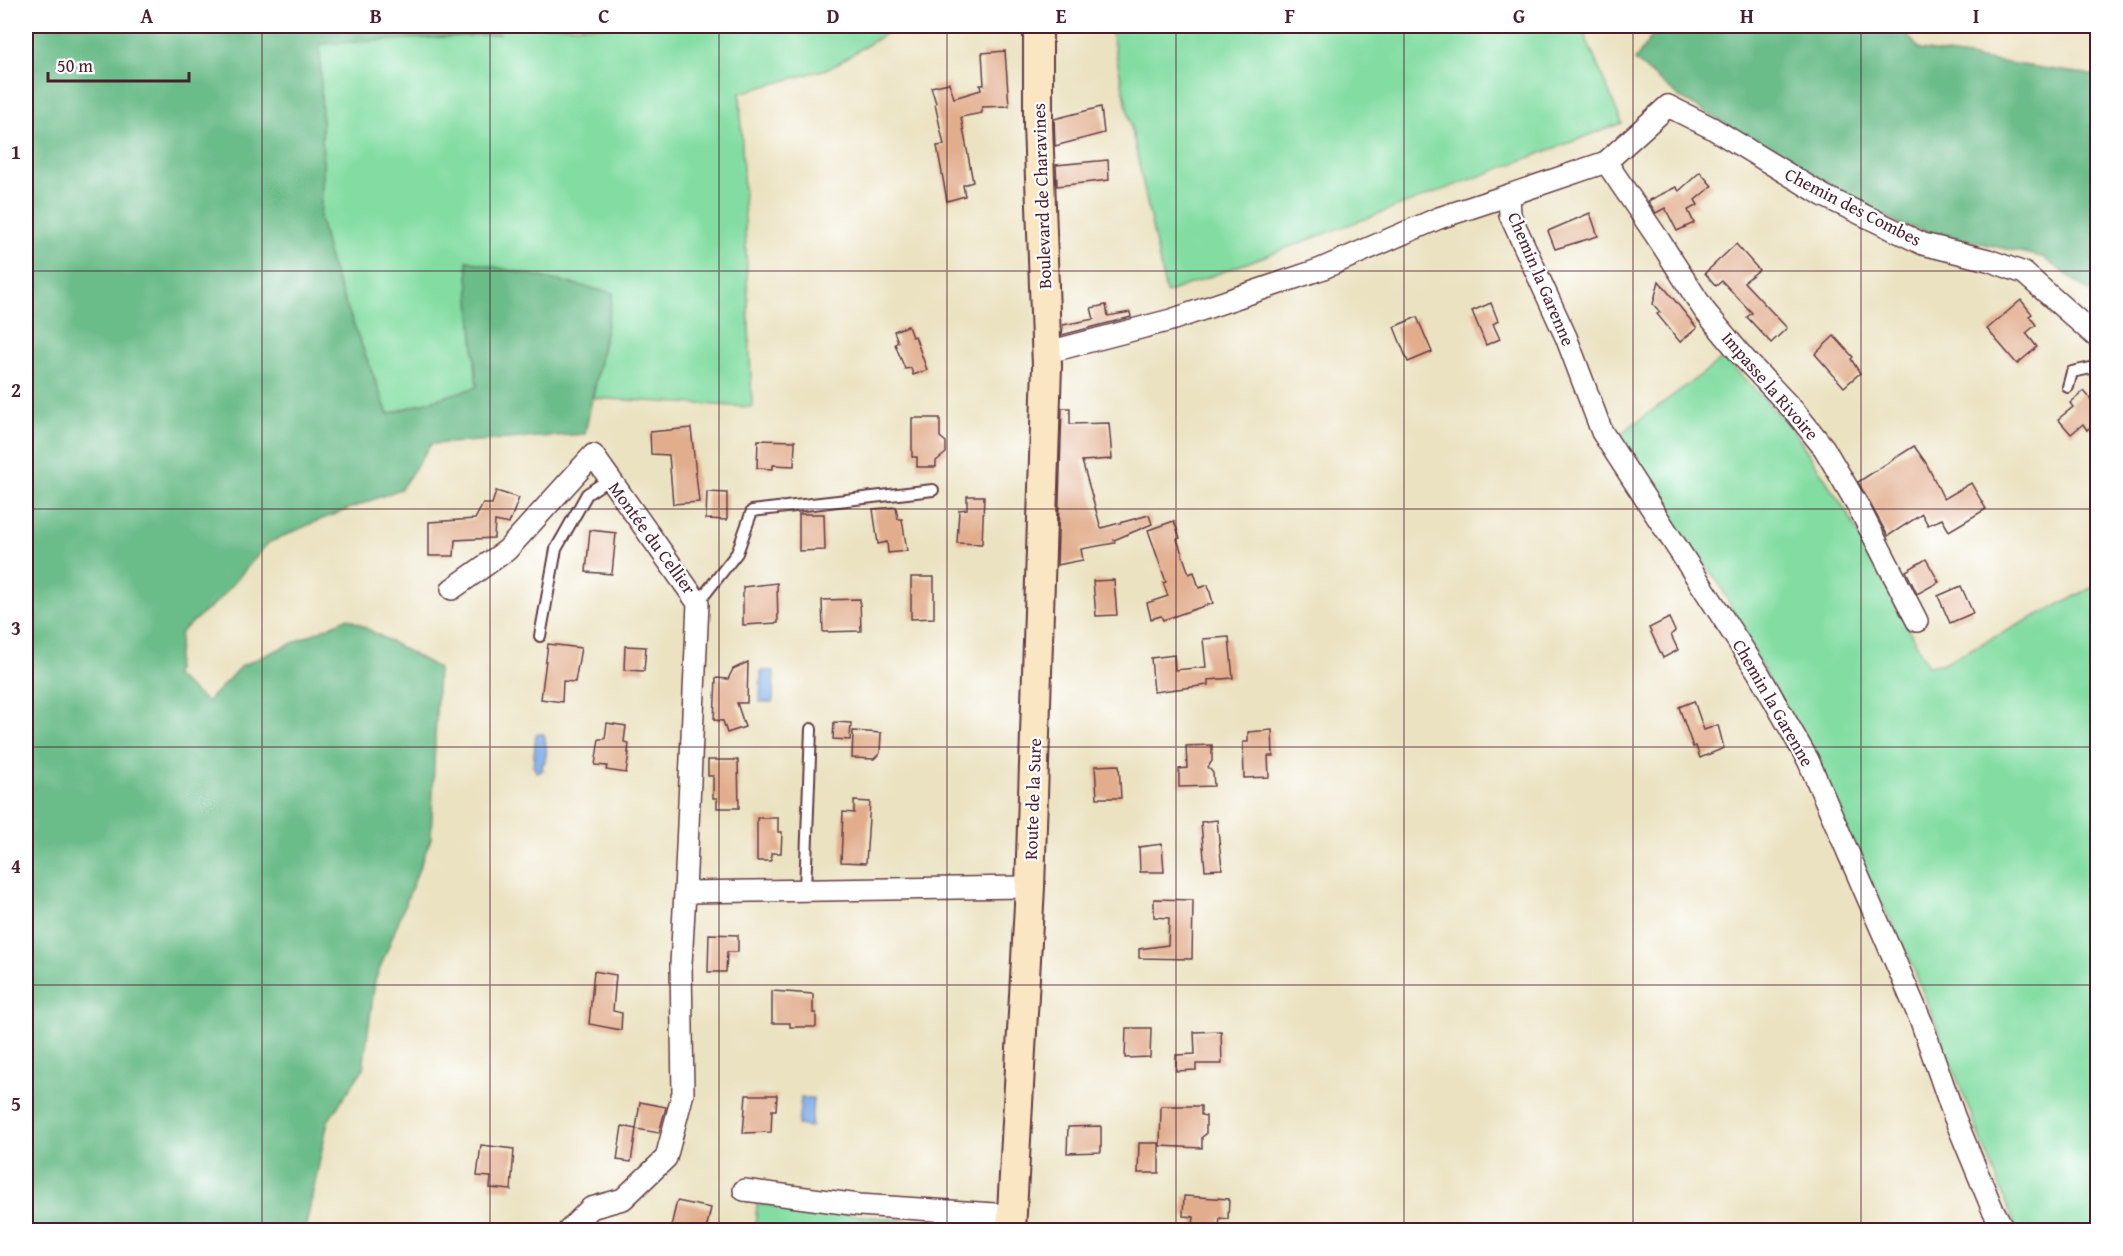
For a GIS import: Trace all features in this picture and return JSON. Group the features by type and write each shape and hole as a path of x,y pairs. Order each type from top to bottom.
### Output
{"main road":[{"name":"Boulevard de Charavines","path":"1038,26 1038,125 1046,358"},
{"name":"Route de la Sure","path":"1010,1222 1030,887 1046,358"}],"street":[{"name":"Chemin la Garenne","path":"1046,358 1056,350 1171,320 1321,269 1439,218 1606,162 1668,106"},
{"name":"Chemin des Combes","path":"1668,106 1712,128 1824,196 1923,244 1988,260 2024,273 2097,338"},
{"name":"Impasse la Rivoire","path":"1606,162 1704,310 1742,356 1796,413 1824,448 1858,506 1917,621"},
{"name":"Chemin la Garenne","path":"1509,195 1510,215 1566,337 1602,432 1758,672 1809,760 1921,1021 1954,1116 1992,1208 2004,1230"},
{"name":"Montée du Cellier","path":"452,589 507,550 593,455 698,603 681,964 683,1093 666,1158 623,1199 591,1208 569,1230"},
{"path":"685,892 1030,887"},
{"path":"744,1190 1010,1222"}],"lane":[{"path":"2068,387 2072,372 2091,368 2097,370"},
{"path":"540,636 556,549 587,494 609,479"},
{"path":"698,603 737,553 752,511 933,490"},
{"path":"806,891 811,729"}],"green space":[{"path":"26,26 499,26 499,34 320,44 323,173 320,218 330,263 388,414 477,387 467,261 613,293 585,434 431,444 401,489 317,521 268,543 220,599 181,632 175,676 207,702 241,666 348,618 438,668 431,838 375,981 363,1069 328,1121 305,1230 26,1230"},
{"path":"499,26 898,26 830,68 740,93 752,407 593,398 613,293 467,261 477,387 388,414 330,263 320,218 323,173 320,43 499,34"},
{"path":"1110,26 1478,26 1481,28 1483,26 1581,26 1622,123 1166,293"},
{"path":"1659,26 1900,26 1920,50 2097,76 2097,297 2042,257 1901,225 1679,97 1635,60"},
{"path":"1724,358 1792,428 1849,516 1928,666 1944,663 2097,585 2098,1229 2017,1230 1909,957 1720,585 1615,440"},
{"path":"757,1204 915,1222 914,1230 755,1230"}],"water":[{"path":"761,671 774,671 773,702 760,702"},
{"path":"536,734 544,734 546,746 546,758 542,766 543,770 540,772 536,772 533,767"},
{"path":"801,1098 813,1098 811,1127 798,1125"}],"building":[{"path":"1005,51 1009,106 982,107 982,113 961,117 973,182 963,185 965,196 947,201 937,146 944,145 931,87 949,83 954,98 981,90 980,85 984,85 982,53"},
{"path":"1101,107 1104,133 1055,146 1054,119"},
{"path":"1108,160 1109,180 1057,186 1056,165"},
{"path":"1700,172 1712,186 1695,200 1698,205 1688,210 1694,223 1677,231 1665,208 1656,213 1648,201 1676,187 1679,191"},
{"path":"1590,213 1598,236 1555,249 1548,231"},
{"path":"1736,244 1759,270 1744,282 1787,328 1771,343 1747,317 1752,313 1722,281 1716,286 1705,273"},
{"path":"1659,281 1697,328 1680,342 1657,314 1660,312 1653,304"},
{"path":"2021,300 2032,314 2029,316 2036,325 2026,333 2037,347 2017,364 1987,329"},
{"path":"1491,303 1498,321 1493,324 1500,339 1486,345 1472,311"},
{"path":"1106,305 1108,316 1130,312 1131,317 1062,335 1063,325 1094,319 1091,308"},
{"path":"1417,317 1432,352 1408,362 1394,327"},
{"path":"908,326 912,337 915,336 927,370 913,375 911,368 905,369 895,344 898,342 894,331"},
{"path":"1834,336 1853,357 1851,359 1860,373 1844,387 1815,354"},
{"path":"2084,391 2094,403 2093,414 2097,421 2087,430 2083,424 2071,434 2058,419 2073,407 2070,403"},
{"path":"1062,408 1070,408 1070,424 1109,423 1112,459 1082,461 1101,528 1149,515 1152,524 1114,540 1115,543 1081,549 1083,560 1057,565"},
{"path":"912,418 940,418 940,437 946,442 946,453 936,461 936,467 917,467 917,457 912,457"},
{"path":"691,428 699,502 673,504 669,455 651,454 650,432"},
{"path":"758,440 795,441 794,466 773,465 773,469 757,468"},
{"path":"1914,446 1926,463 1944,499 1971,483 1986,509 1949,531 1942,519 1928,525 1922,514 1888,536 1858,482"},
{"path":"496,491 519,498 509,524 495,521 494,538 455,540 454,556 429,556 429,522 475,519 483,504 492,504"},
{"path":"707,492 727,493 727,520 706,519"},
{"path":"967,496 984,496 982,544 957,543 959,510 967,509"},
{"path":"896,507 898,519 902,519 907,551 888,553 887,542 878,544 873,509"},
{"path":"799,514 824,514 825,550 799,551"},
{"path":"1174,521 1180,538 1177,539 1189,574 1194,572 1199,588 1208,585 1213,603 1163,620 1161,616 1151,619 1147,603 1168,596 1163,583 1166,582 1148,530"},
{"path":"590,530 616,533 612,574 586,572"},
{"path":"1926,559 1939,582 1917,594 1906,571"},
{"path":"911,577 934,577 934,618 911,619"},
{"path":"1114,580 1117,615 1096,616 1093,581"},
{"path":"777,583 778,623 743,625 743,587"},
{"path":"1961,586 1973,613 1950,623 1938,596"},
{"path":"860,599 861,631 823,632 822,600"},
{"path":"1669,618 1675,631 1671,635 1678,650 1663,658 1649,628"},
{"path":"1229,637 1233,678 1208,680 1208,685 1154,692 1151,658 1174,655 1175,670 1206,667 1203,639"},
{"path":"548,644 581,648 575,682 563,681 562,702 541,699"},
{"path":"625,646 646,647 644,671 624,670"},
{"path":"748,662 747,703 737,703 745,727 727,733 723,721 714,720 716,678 728,679 733,669"},
{"path":"1694,701 1704,730 1718,725 1724,748 1700,758 1696,746 1693,747 1679,707"},
{"path":"834,722 851,723 850,740 833,739"},
{"path":"607,723 626,726 624,742 629,743 629,753 626,773 606,770 607,766 595,765 599,739 605,739"},
{"path":"1272,730 1273,756 1268,756 1269,777 1244,778 1243,742 1248,742 1248,732"},
{"path":"853,731 881,733 880,753 874,759 852,758"},
{"path":"1212,745 1212,761 1208,767 1213,773 1214,786 1179,787 1179,769 1187,768 1186,746"},
{"path":"708,760 738,760 739,808 717,808 717,798 713,798 713,776 708,776"},
{"path":"1119,765 1121,798 1097,798 1095,766"},
{"path":"854,801 870,802 866,863 841,862 843,812 854,813"},
{"path":"757,818 778,818 778,832 782,832 781,853 771,853 771,861 757,861"},
{"path":"1217,820 1222,869 1205,870 1201,822"},
{"path":"1162,844 1164,872 1140,872 1139,847"},
{"path":"1154,899 1193,900 1192,959 1139,958 1139,949 1168,945 1169,918 1154,917"},
{"path":"709,934 738,935 738,952 727,952 726,972 708,972"},
{"path":"594,971 616,975 613,1011 622,1013 621,1030 589,1024"},
{"path":"772,991 813,994 816,1027 790,1027 790,1023 772,1023"},
{"path":"1126,1028 1151,1028 1150,1057 1125,1058"},
{"path":"1221,1031 1222,1064 1196,1064 1196,1070 1176,1071 1176,1055 1195,1054 1194,1032"},
{"path":"746,1095 777,1095 776,1110 772,1110 771,1132 743,1133"},
{"path":"640,1102 666,1107 659,1133 636,1129"},
{"path":"1161,1106 1201,1106 1201,1115 1206,1116 1206,1134 1202,1137 1202,1148 1160,1146"},
{"path":"622,1126 636,1129 631,1162 617,1160"},
{"path":"1101,1126 1101,1152 1067,1153 1068,1127"},
{"path":"1139,1143 1159,1143 1159,1173 1138,1173"},
{"path":"481,1145 514,1149 511,1190 490,1188 491,1177 477,1176"},
{"path":"1184,1196 1229,1199 1228,1219 1220,1218 1219,1227 1193,1225 1194,1217 1183,1216"},
{"path":"677,1201 711,1208 706,1230 671,1226"}]}
